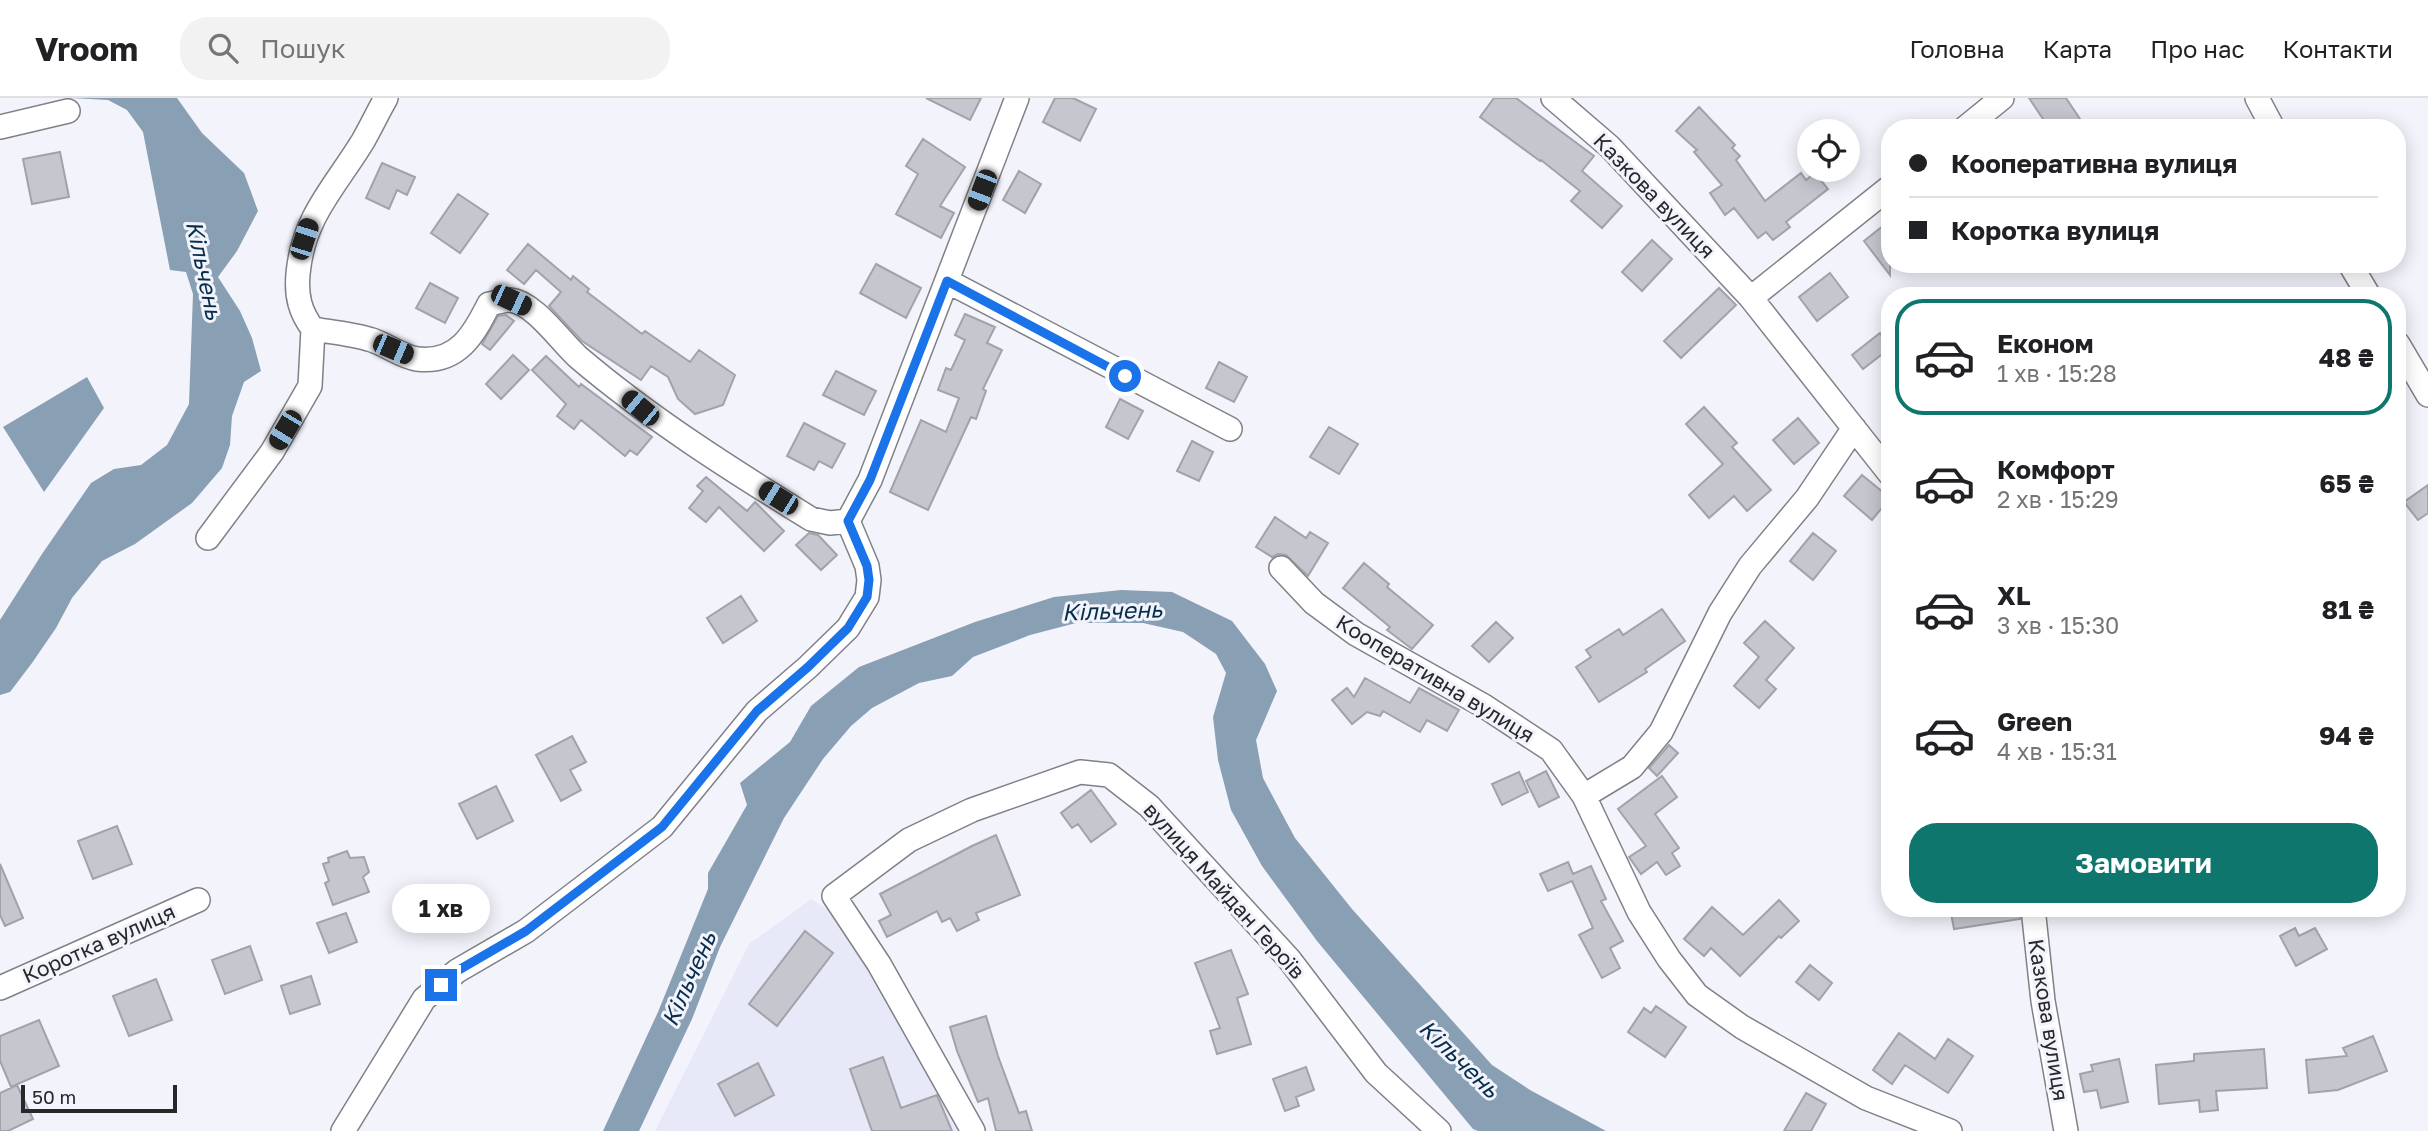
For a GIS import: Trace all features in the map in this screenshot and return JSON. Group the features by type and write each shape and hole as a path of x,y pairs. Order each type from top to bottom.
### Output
{"street":[{"path":"208,538 272,452 310,386 313,329 303,316 297,293 300,255 310,223 363,140 386,98"},
{"path":"848,521 870,480 1017,98"},
{"name":"Казкова вулиця","path":"1553,98 1610,147 1751,298 1881,462"},
{"path":"1976,119 2002,98"},
{"path":"2257,98 2268,119"},
{"path":"0,127 68,111"},
{"path":"1751,298 1881,194"},
{"path":"947,281 1230,429"},
{"path":"313,329 370,339 416,359 435,359 468,342 489,304 511,300 531,310 576,355 640,408 708,455 811,519 831,523 848,521"},
{"path":"2406,358 2428,395"},
{"path":"1584,796 1632,766 1661,732 1726,604 1750,566 1807,498 1854,428"},
{"path":"343,1131 424,999 457,971 526,931 662,827 757,711 848,628 867,597 869,580 867,566 848,521"},
{"name":"Кооперативна вулиця","path":"1281,568 1314,603 1356,634 1484,706 1551,750 1584,796 1639,912 1669,959 1697,995 1742,1027 1867,1098 1950,1131"},
{"name":"вулиця Майдан Героїв","path":"973,1131 878,964 834,896 909,840 972,810 1080,772 1110,775 1149,806 1289,958 1376,1073 1439,1131"},
{"name":"Коротка вулиця","path":"0,988 198,900"},
{"name":"Казкова вулиця","path":"2034,917 2043,1001 2066,1131"}],"shaded area":[{"path":"811,899 842,919 953,1110 959,1131 655,1131 749,944"}],"water":[{"name":"Кільчень","path":"71,98 177,98 202,133 244,173 258,211 237,251 218,277 240,311 252,338 261,371 244,382 232,416 230,445 222,468 192,503 135,544 102,561 72,598 56,628 10,692 0,695 0,620 42,554 91,483 114,469 141,465 167,445 189,404 193,294 186,272 170,270 143,132 127,110 108,100"},
{"path":"87,377 104,408 44,492 3,427"},
{"name":"Кільчень","path":"1121,590 1172,592 1232,621 1265,664 1277,691 1256,740 1263,778 1295,838 1352,909 1492,1065 1530,1090 1606,1131 1473,1129 1317,941 1262,866 1231,810 1218,760 1213,717 1226,673 1216,654 1183,632 1143,623 1076,623 1030,635 973,657 952,676 919,683 872,708 851,726 823,759 784,818 720,947 692,1019 639,1131 603,1131 658,1012 708,889 708,873 747,805 740,783 790,742 811,706 859,667 975,622 1054,597"}],"building":[{"path":"926,98 981,98 970,120"},
{"path":"1055,98 1073,98 1096,109 1080,141 1043,122"},
{"path":"1494,98 1516,98 1594,156 1582,171 1622,206 1602,228 1571,201 1580,191 1480,117"},
{"path":"2029,98 2066,98 2080,119 2043,119"},
{"path":"1699,107 1735,145 1732,148 1740,156 1736,160 1765,201 1797,176 1797,182 1822,182 1828,189 1786,222 1790,227 1773,240 1766,232 1758,238 1734,208 1725,215 1710,193 1722,185 1694,152 1697,150 1676,131"},
{"path":"923,139 965,167 940,206 954,213 941,238 896,214 918,174 906,166"},
{"path":"60,152 69,197 32,204 23,159"},
{"path":"382,163 415,177 407,195 397,190 389,209 366,198"},
{"path":"1019,171 1041,184 1025,213 1003,200"},
{"path":"458,194 488,214 460,253 431,233"},
{"path":"1881,228 1881,263 1864,241"},
{"path":"1652,240 1672,259 1642,291 1622,272"},
{"path":"528,244 571,280 573,276 589,289 587,292 642,334 645,331 690,362 699,350 735,375 723,405 695,414 678,399 668,377 651,366 641,380 582,341 549,306 561,292 536,270 524,284 507,270"},
{"path":"876,264 921,288 906,318 860,293"},
{"path":"1830,273 1848,297 1817,321 1799,297"},
{"path":"430,283 458,298 445,323 416,308"},
{"path":"1719,288 1736,305 1681,358 1664,341"},
{"path":"965,314 995,327 987,343 1002,350 983,389 986,391 976,419 971,417 928,510 890,492 921,420 946,432 959,398 938,390 946,368 951,370 965,340 955,335"},
{"path":"506,315 514,321 490,350 482,344 498,316"},
{"path":"1880,333 1881,355 1863,369 1852,355"},
{"path":"513,355 529,370 501,399 486,384"},
{"path":"546,356 579,387 581,384 652,437 637,455 630,450 625,456 581,420 574,429 557,416 566,404 532,370"},
{"path":"1219,362 1247,377 1234,402 1206,388"},
{"path":"836,371 876,391 864,415 823,395"},
{"path":"1120,399 1143,411 1128,439 1106,427"},
{"path":"1704,407 1737,443 1732,447 1771,490 1747,511 1734,496 1709,518 1689,495 1723,464 1686,424"},
{"path":"1798,418 1819,443 1794,464 1773,440"},
{"path":"804,423 845,444 832,468 819,461 814,470 787,456"},
{"path":"1329,427 1358,444 1339,474 1310,457"},
{"path":"1192,441 1213,452 1199,481 1177,471"},
{"path":"1862,475 1881,491 1881,509 1872,520 1844,496"},
{"path":"706,477 747,511 755,502 784,531 764,551 719,507 706,522 689,508 703,491 697,486"},
{"path":"2428,485 2428,513 2418,520 2406,501"},
{"path":"1275,517 1306,538 1310,532 1328,543 1308,576 1286,555 1278,554 1272,557 1256,547"},
{"path":"809,533 818,535 837,555 821,570 796,545"},
{"path":"1813,533 1836,551 1813,580 1790,561"},
{"path":"1364,563 1389,584 1387,587 1433,625 1412,649 1387,630 1390,627 1343,588"},
{"path":"741,596 757,621 723,643 707,618"},
{"path":"1662,609 1685,641 1645,669 1647,672 1599,702 1576,667 1591,657 1586,650 1619,629 1623,635"},
{"path":"1765,621 1794,648 1766,680 1776,689 1759,708 1734,686 1759,657 1744,643"},
{"path":"1496,622 1513,638 1489,662 1472,646"},
{"path":"1365,678 1410,703 1419,688 1459,710 1447,731 1427,720 1420,732 1383,711 1380,716 1367,712 1352,724 1332,700 1347,688 1354,697"},
{"path":"572,736 586,762 570,770 581,790 561,801 536,755"},
{"path":"1669,745 1678,753 1657,776 1649,768"},
{"path":"1546,771 1559,797 1539,807 1526,781"},
{"path":"1519,772 1528,792 1502,805 1492,784"},
{"path":"1662,776 1677,797 1655,814 1679,848 1672,853 1680,866 1666,875 1657,862 1641,874 1629,857 1646,846 1618,809"},
{"path":"496,786 513,821 477,839 459,804"},
{"path":"1091,790 1116,824 1091,842 1078,824 1072,828 1061,813"},
{"path":"117,826 132,864 93,879 78,841"},
{"path":"996,835 1020,895 976,913 979,920 957,931 950,918 942,922 937,911 887,937 879,921 891,915 880,894"},
{"path":"347,851 350,858 364,857 369,872 363,877 369,892 333,905 325,883 329,881 323,864 329,862 328,858"},
{"path":"1568,862 1573,874 1591,866 1606,899 1601,901 1623,941 1610,948 1620,968 1602,978 1579,935 1593,928 1572,881 1548,891 1540,874"},
{"path":"0,864 23,918 5,926 0,915"},
{"path":"1779,900 1799,921 1781,938 1779,936 1740,976 1711,948 1704,956 1684,939 1712,907 1743,935"},
{"path":"346,913 357,942 329,953 317,923"},
{"path":"1952,917 2020,917 2020,919 1954,929"},
{"path":"2295,928 2299,936 2315,928 2327,949 2296,966 2280,936"},
{"path":"805,931 833,953 777,1026 749,1004"},
{"path":"250,946 262,980 225,994 212,960"},
{"path":"1231,950 1248,994 1237,998 1251,1044 1217,1054 1210,1031 1220,1028 1195,963"},
{"path":"1810,965 1832,983 1819,1000 1796,982"},
{"path":"311,976 320,1004 290,1014 281,986"},
{"path":"156,979 172,1020 129,1036 113,996"},
{"path":"1656,1006 1686,1027 1665,1057 1628,1032 1644,1008 1651,1013"},
{"path":"986,1016 1019,1113 1026,1111 1032,1131 996,1131 988,1098 978,1102 957,1051 950,1027"},
{"path":"39,1020 59,1066 11,1087 0,1061 0,1036"},
{"path":"1899,1033 1935,1059 1948,1039 1973,1056 1948,1093 1905,1065 1892,1084 1873,1070"},
{"path":"2373,1036 2387,1071 2338,1090 2309,1093 2306,1060 2347,1056 2343,1048"},
{"path":"2264,1049 2267,1088 2216,1091 2218,1110 2200,1112 2199,1100 2159,1104 2156,1065 2194,1061 2194,1054"},
{"path":"883,1057 901,1108 937,1095 952,1131 872,1131 850,1069"},
{"path":"2119,1059 2128,1102 2101,1108 2097,1090 2084,1092 2080,1074 2093,1071 2091,1065"},
{"path":"758,1063 774,1095 735,1116 718,1084"},
{"path":"1306,1067 1314,1090 1296,1097 1299,1106 1285,1111 1273,1079"},
{"path":"17,1085 33,1119 8,1131 0,1131 0,1093"},
{"path":"1806,1093 1826,1104 1811,1131 1784,1131"}],"route":[{"path":"441,985 457,971 526,931 662,827 757,711 848,628 867,597 869,580 867,566 848,521 870,480 947,281 1125,376"}]}
